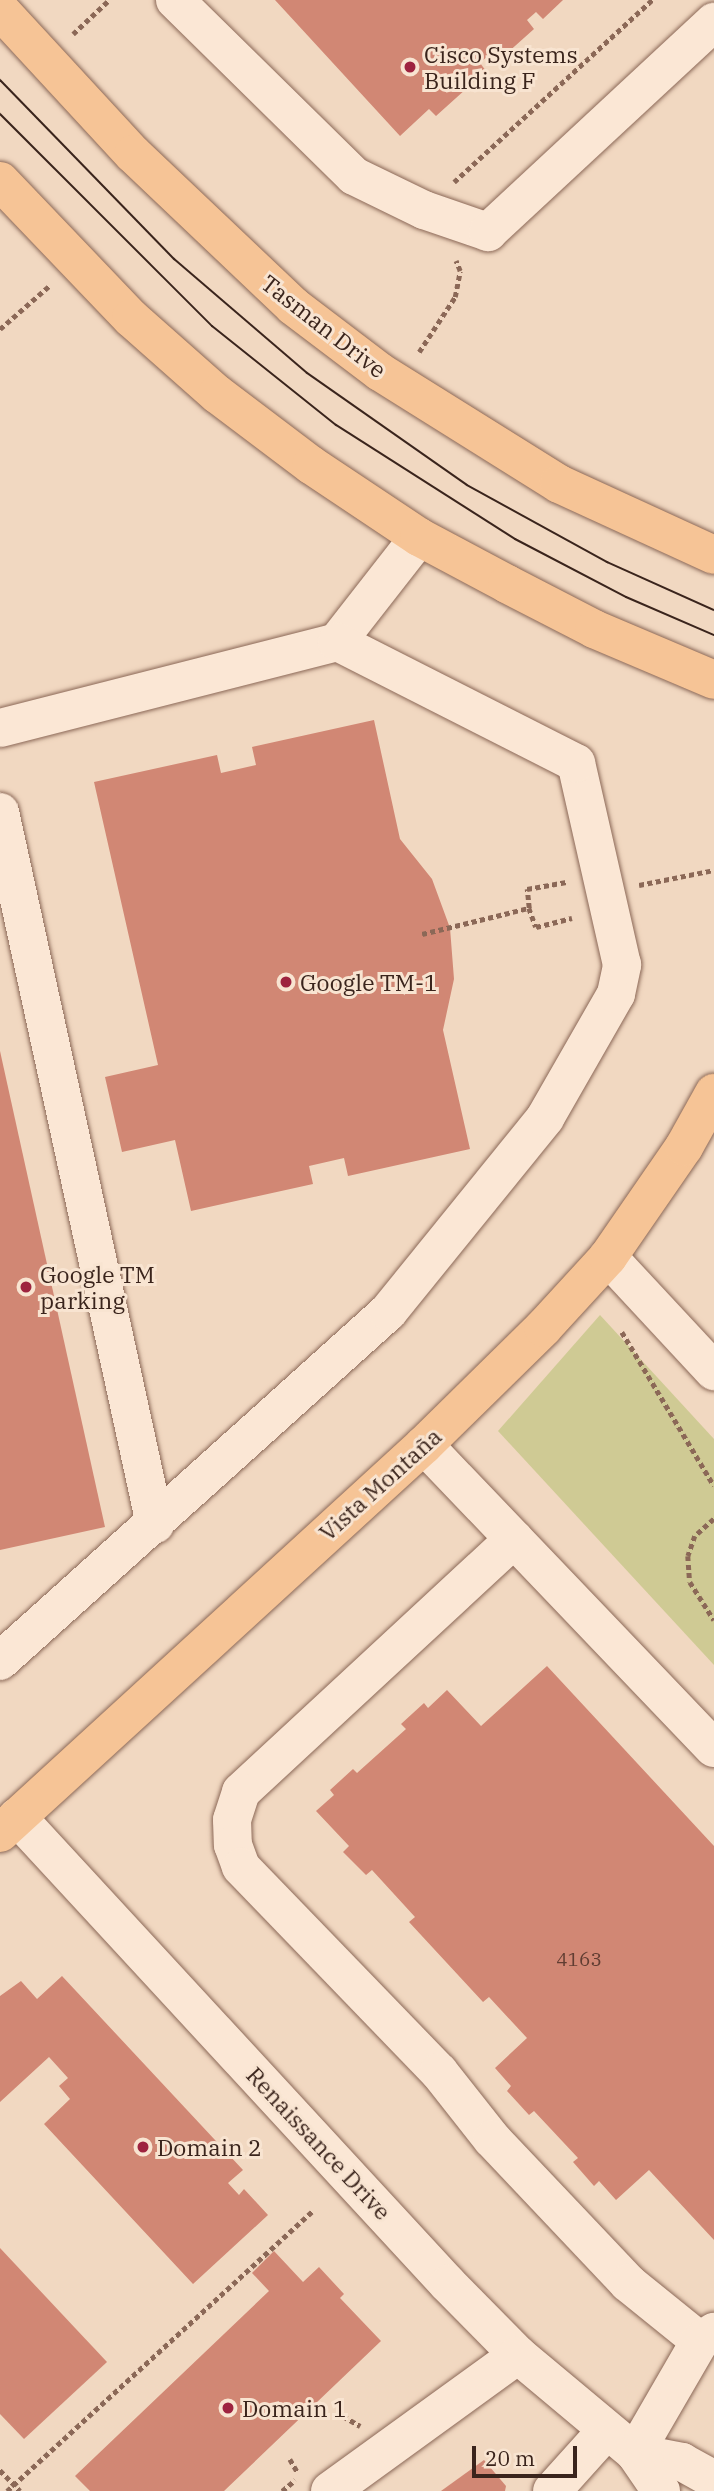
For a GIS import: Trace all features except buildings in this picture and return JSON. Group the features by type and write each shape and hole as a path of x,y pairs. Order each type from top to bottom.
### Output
{"main road":[{"name":"Tasman Drive","path":"0,10 133,154 293,306 391,380 548,478 660,534 714,555"},
{"path":"0,181 131,318 217,394 311,465 419,537 594,629 714,680"},
{"name":"Vista Montaña","path":"9,1825 424,1445 608,1257 684,1147 714,1093"}],"street":[{"path":"175,0 354,176 424,210 488,232 714,22"},
{"path":"0,728 337,642 419,537"},
{"path":"0,1661 388,1312 545,1118 616,994 622,965 588,896 576,763 337,642"},
{"path":"0,812 12,927 155,1524"},
{"path":"608,1257 714,1371"},
{"path":"424,1445 714,1748"},
{"path":"514,1539 242,1791 232,1820 233,1845 241,1867 439,2072 492,2139 628,2283 707,2336 620,2442 552,2491"},
{"name":"Renaissance Drive","path":"9,1825 518,2355 620,2442 661,2491"},
{"path":"330,2491 518,2355"},
{"name":"Renaissance Drive","path":"620,2442 682,2462 714,2480"}],"path":[{"path":"73,34 109,0"},
{"path":"0,328 49,286"},
{"path":"588,896 566,881 527,889 529,908 536,928 572,920 588,896 714,870"},
{"path":"422,934 529,908"},
{"path":"622,1332 714,1486"},
{"path":"714,1520 695,1536 688,1556 690,1582 714,1620"},
{"path":"7,2491 314,2210"},
{"path":"282,2491 297,2479 298,2470 290,2459"},
{"path":"0,2470 20,2491"}],"shaded area":[{"path":"600,1315 714,1439 714,1665 498,1431"}],"tram line":[{"path":"0,80 174,259 307,373 467,485 607,562 714,610"},
{"path":"0,114 212,326 336,425 515,539 626,597 714,635"}],"place":[{"name":"Cisco Systems Building F","path":"410,67"},
{"name":"Google TM-1","path":"286,982"},
{"name":"Google TM parking","path":"26,1287"},
{"name":"Domain 2","path":"143,2147"},
{"name":"Domain 1","path":"228,2408"}]}
